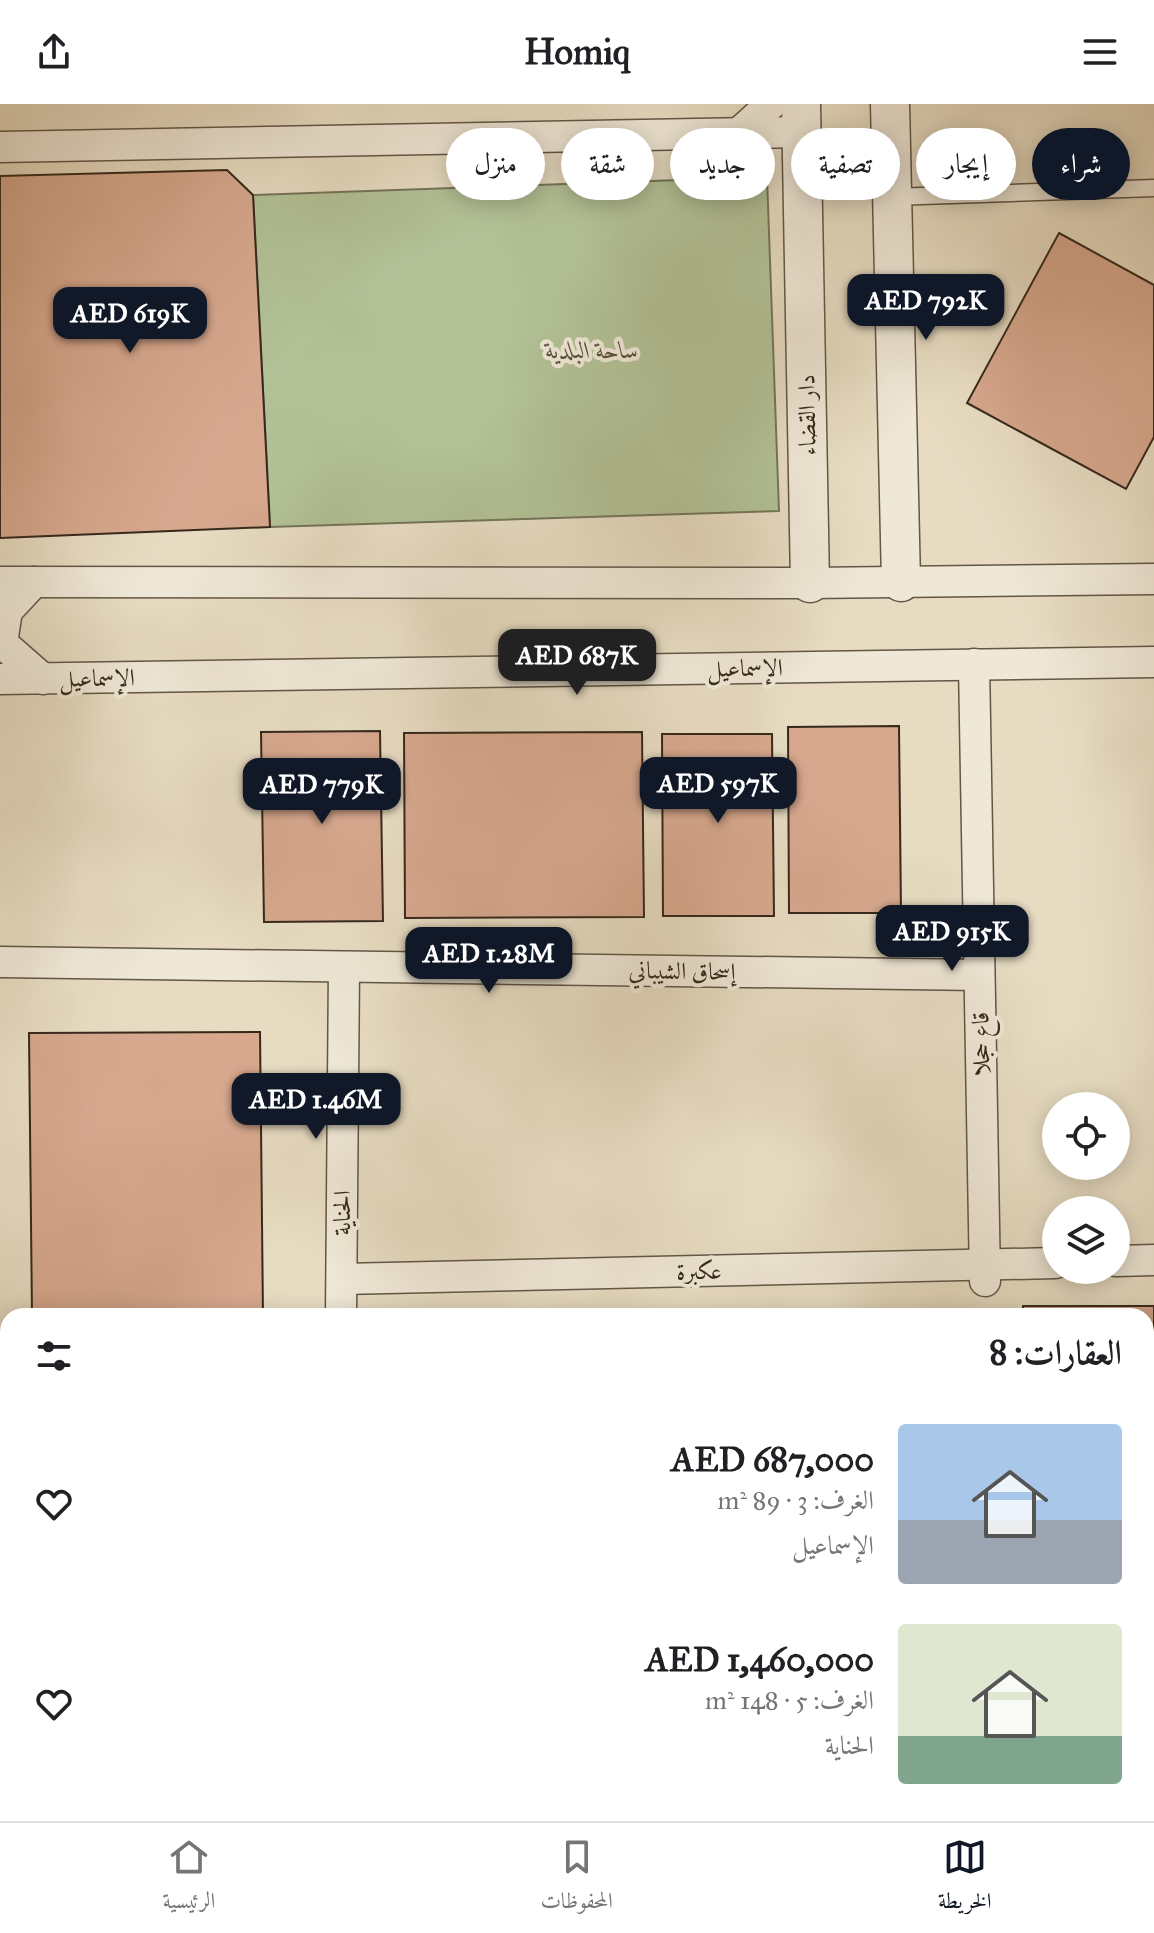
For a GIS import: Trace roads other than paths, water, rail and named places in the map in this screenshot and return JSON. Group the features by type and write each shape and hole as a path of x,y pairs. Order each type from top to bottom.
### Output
{"street":[{"path":"745,128 771,104"},
{"path":"890,104 891,128"},
{"path":"760,128 801,118"},
{"name":"دار القضاء","path":"801,118 810,583"},
{"path":"0,147 670,134"},
{"path":"892,200 901,582"},
{"path":"0,582 810,583 1154,579"},
{"path":"34,582 7,611 2,643 43,679"},
{"name":"الإسماعيل","path":"0,679 1154,662"},
{"name":"قاع حجلا","path":"974,664 984,1273"},
{"name":"إسحاق الشيباني","path":"0,962 979,975"},
{"name":"الحناية","path":"341,1308 344,967"},
{"path":"1130,1261 1154,1260"},
{"name":"عكبرة","path":"342,1279 984,1273 1042,1265"}],"lane":[{"path":"900,197 1154,188"}],"park label":[{"name":"ساحة البلدية","path":"592,350"}]}
